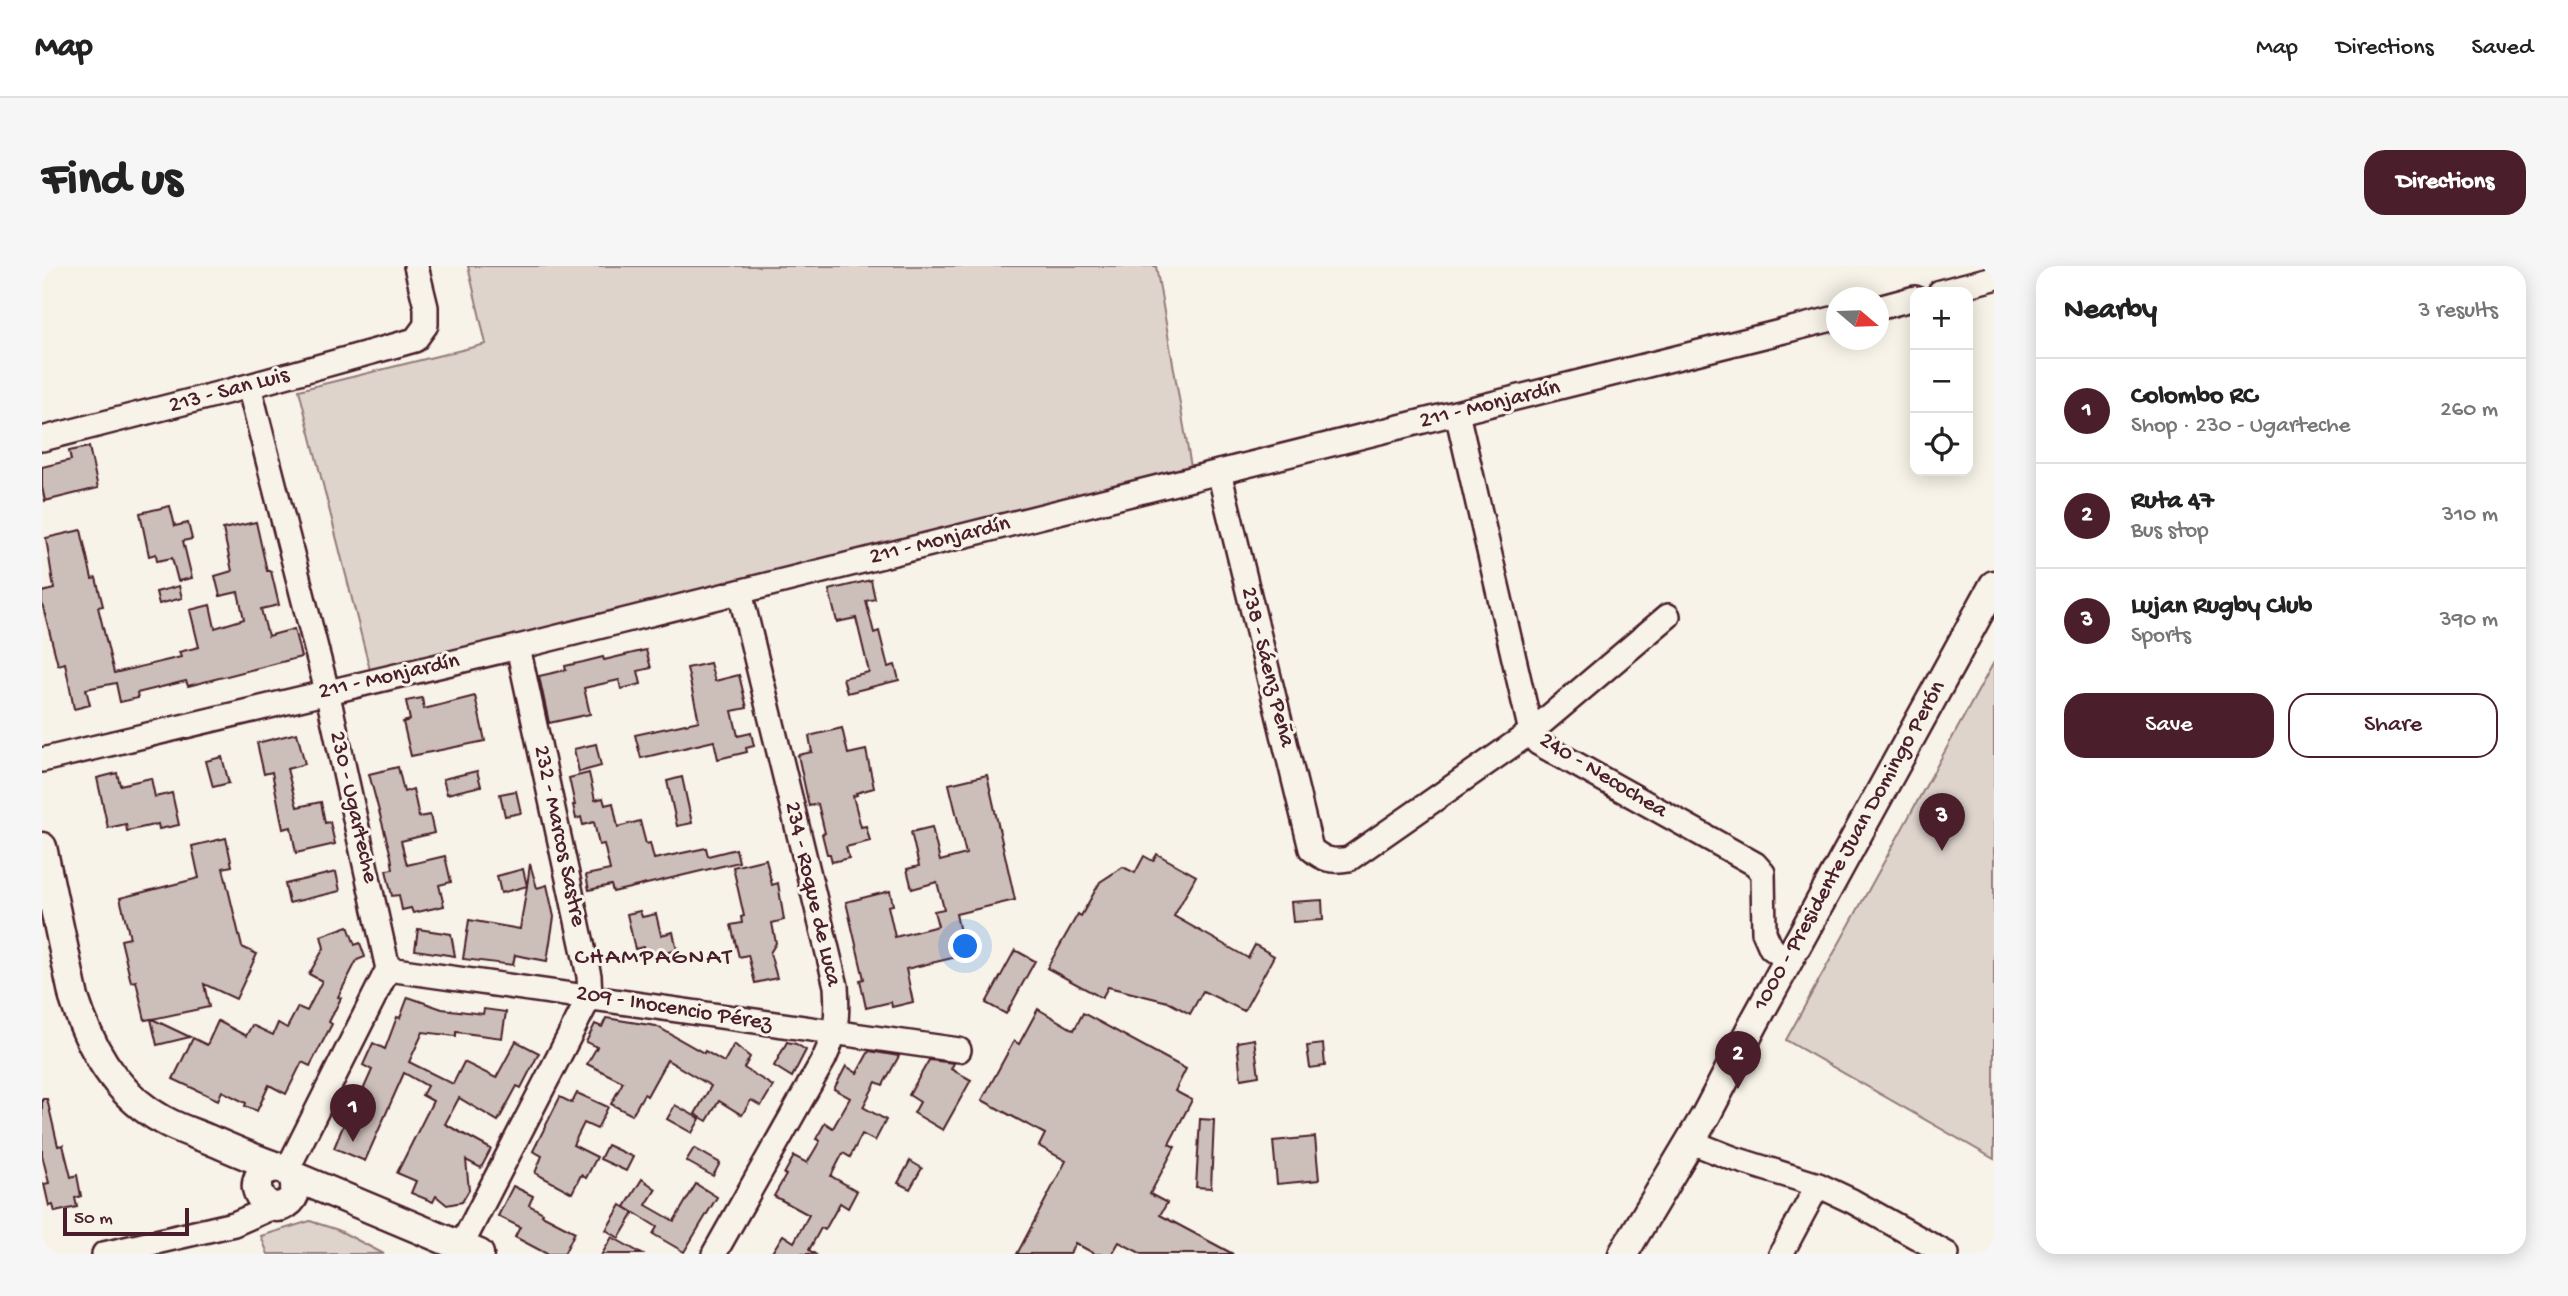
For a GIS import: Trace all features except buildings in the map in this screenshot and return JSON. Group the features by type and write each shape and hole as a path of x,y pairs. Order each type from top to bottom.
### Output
{"main road":[{"name":"1000 - Presidente Juan Domingo Perón","path":"1623,1254 1706,1115 1994,585"},
{"path":"42,848 74,998 101,1061 121,1088 163,1120 232,1150 255,1179 316,1204 370,1208 470,1250"}],"street":[{"name":"213 - San Luis","path":"42,439 415,340 426,325 426,307 416,266"},
{"path":"1959,287 1994,278"},
{"path":"1889,305 1910,299"},
{"name":"211 - Monjardín","path":"42,760 518,647 1826,321"},
{"name":"230 - Ugarteche","path":"249,386 327,691 388,969"},
{"name":"240 - Necochea","path":"1457,413 1531,732 1538,743 1755,864 1763,873 1764,932 1771,948 1788,961"},
{"name":"238 - Sáenz Peña","path":"1219,472 1311,849 1334,862 1349,859 1531,732"},
{"name":"234 - Roque de Luca","path":"714,1254 824,1059 835,1034 835,986 740,592"},
{"path":"1531,732 1668,616"},
{"name":"232 - Marcos Sastre","path":"518,647 589,976 590,996"},
{"path":"104,1254 234,1224 276,1186 388,969"},
{"name":"209 - Inocencio Pérez","path":"388,969 959,1050"},
{"path":"470,1250 590,996"},
{"path":"1689,1141 1732,1158 1818,1185 1947,1254"},
{"path":"1781,1254 1818,1185"}],"shaded area":[{"path":"468,266 1156,266 1191,467 371,674 299,390 486,344"},
{"path":"1994,662 1994,1159 1786,1040"},
{"path":"310,1221 338,1230 384,1254 268,1254 261,1236"}],"place":[{"name":"Lujan Rugby Club","path":"1942,851"},
{"name":"Ruta 47","path":"1738,1089"},
{"name":"Colombo RC","path":"353,1142"}],"district":[{"name":"CHAMPAGNAT","path":"654,958"}]}
